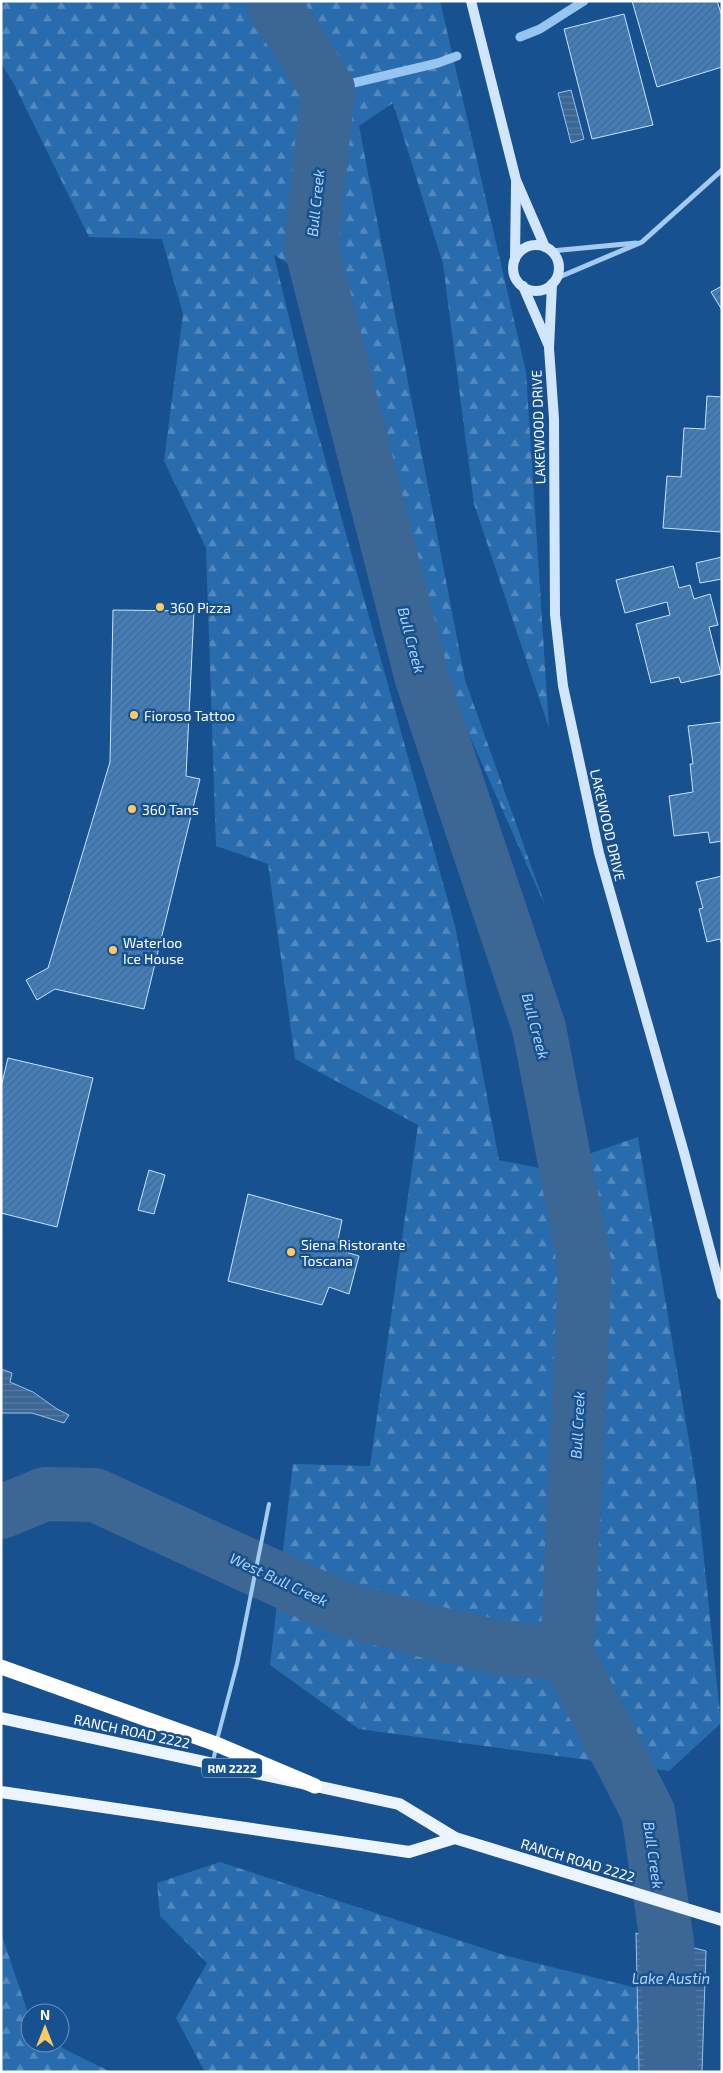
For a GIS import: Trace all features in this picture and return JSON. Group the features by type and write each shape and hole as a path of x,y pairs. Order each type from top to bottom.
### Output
{"highway":[{"path":"1,1667 216,1744 315,1786"}],"main road":[{"name":"RANCH ROAD 2222","path":"1,1718 399,1804 455,1838 722,1920"},
{"path":"1,1792 408,1852 455,1838"}],"street":[{"path":"471,1 516,180 548,249 559,263 554,282"},
{"path":"516,180 514,273 523,286 538,291 642,242 722,170"},
{"path":"515,259 519,253 531,246 548,249 642,242"},
{"name":"LAKEWOOD DRIVE","path":"554,282 549,348 554,419 554,615 563,686 599,853 685,1156 722,1295"},
{"name":"LAKEWOOD DRIVE","path":"523,286 549,348"}],"lane":[{"path":"213,1764 216,1744 237,1664 269,1504"}],"green space":[{"path":"1,1 440,1 526,372 549,728 474,504 443,264 393,103 359,126 465,680 546,908 443,676 353,303 274,255 309,401 455,926 499,1160 545,1169 638,1137 696,1483 721,1723 669,1771 359,1729 270,1665 293,1464 370,1466 418,1125 295,1059 268,864 216,846 206,548 164,461 183,314 162,239 89,237 14,84 1,63"},
{"path":"220,1862 507,1956 637,1988 639,2072 205,2072 176,2018 207,1963 160,1916 157,1883"},
{"path":"1,1933 25,2003 20,2003 20,2053 70,2052 111,2072 1,2072"}],"water":[{"path":"571,90 584,139 571,143 558,93"},
{"path":"1,1369 12,1373 10,1382 33,1392 69,1415 64,1423 32,1413 1,1413"},
{"name":"Lake Austin","path":"636,1933 706,1951 702,2072 639,2072"}],"building":[{"path":"632,1 717,1 722,16 722,67 657,87"},
{"path":"624,14 653,125 592,139 564,29"},
{"path":"722,286 722,310 711,292"},
{"path":"707,396 722,397 722,532 663,528 667,476 681,477 684,428 705,429"},
{"path":"722,557 722,579 700,583 696,563"},
{"path":"673,566 679,588 690,585 694,599 710,594 718,625 709,627 721,674 681,683 679,677 651,683 636,624 670,615 667,602 625,613 616,580"},
{"path":"113,610 194,611 186,776 200,779 144,1009 55,989 37,1000 26,980 48,968 110,762"},
{"path":"722,722 722,841 710,843 708,832 674,836 669,796 693,792 690,764 693,764 688,726"},
{"path":"722,876 722,945 720,939 707,942 699,909 703,908 696,882"},
{"path":"8,1058 93,1078 57,1227 1,1213 1,1087"},
{"path":"149,1170 165,1175 154,1214 138,1210"},
{"name":"Siena Ristorante Toscana","path":"248,1194 342,1220 336,1249 359,1256 349,1294 329,1287 322,1305 228,1281"}],"waterway":[{"name":"Bull Creek","path":"274,1 275,7 328,89 311,247 422,679 539,1028 585,1267 567,1655 648,1812 667,1942 671,2072"},
{"path":"520,37 540,29 584,1"},
{"path":"328,89 438,63 457,56"},
{"name":"West Bull Creek","path":"1,1512 45,1494 95,1495 343,1609 443,1635 505,1648 567,1655"}],"place":[{"name":"360 Pizza","path":"160,607"},
{"name":"Fioroso Tattoo","path":"134,715"},
{"name":"360 Tans","path":"132,809"},
{"name":"Waterloo Ice House","path":"113,950"},
{"name":"Siena Ristorante Toscana","path":"291,1252"}]}
